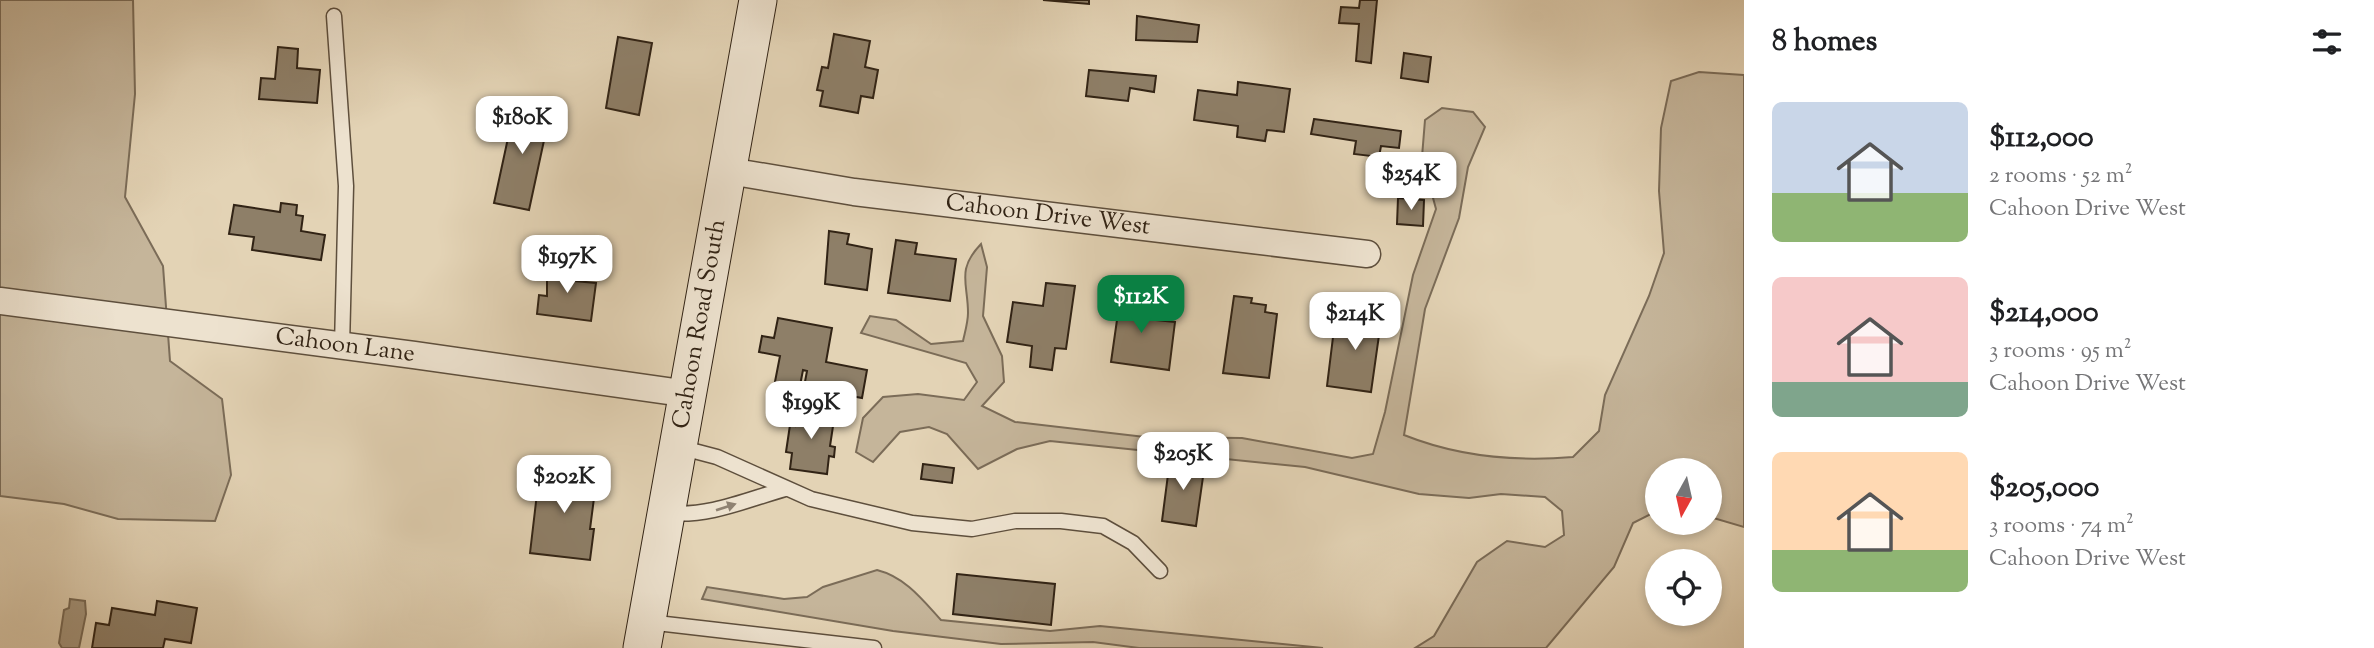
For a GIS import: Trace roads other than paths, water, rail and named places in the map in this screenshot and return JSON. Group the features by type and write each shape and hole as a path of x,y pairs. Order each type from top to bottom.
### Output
{"main road":[{"name":"Cahoon Road South","path":"644,635 690,394 758,0"}],"street":[{"name":"Cahoon Drive West","path":"729,170 854,191 1367,254"},
{"name":"Cahoon Lane","path":"0,302 690,394"}],"lane":[{"path":"334,16 346,186 342,346"},
{"path":"679,447 718,457 785,489 845,508 938,526 972,529 1015,521 1060,521 1103,526 1133,543 1160,571"},
{"path":"666,513 692,515 711,512 785,489"},
{"path":"644,635 874,648"}]}
